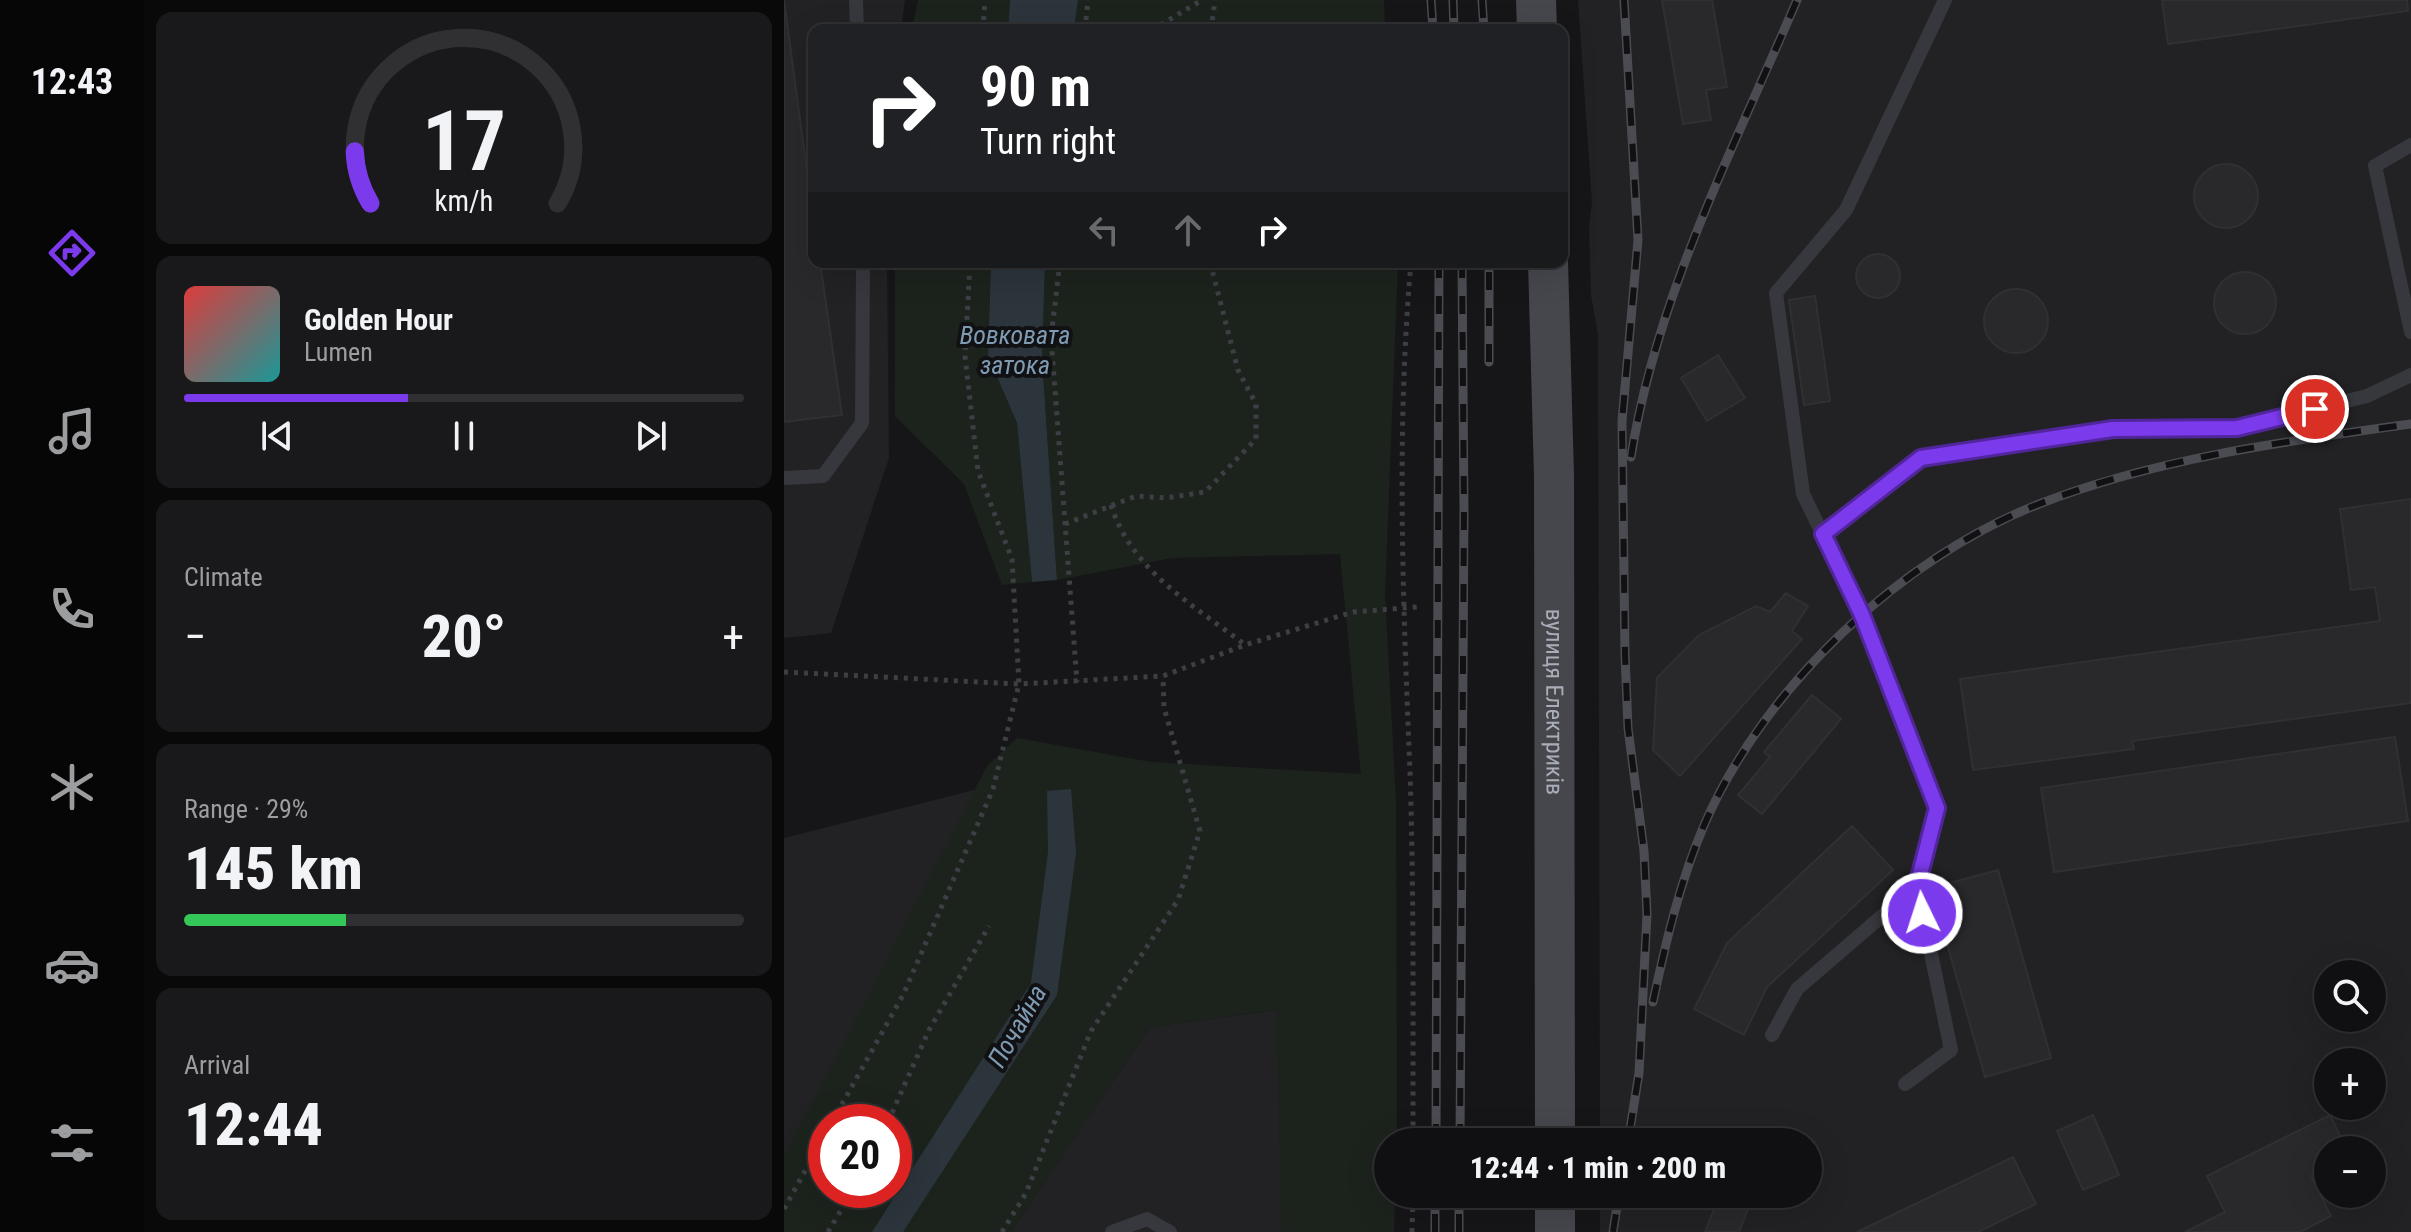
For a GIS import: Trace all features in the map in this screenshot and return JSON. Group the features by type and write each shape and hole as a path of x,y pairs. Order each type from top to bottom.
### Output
{"street":[{"path":"1536,0 1537,24"},
{"name":"вулиця Електриків","path":"1548,268 1554,476 1555,1128"},
{"path":"1555,1208 1555,1232"}],"lane":[{"path":"856,0 857,24"},
{"path":"1905,1084 1951,1050 1917,886 1937,808 1862,615 1803,494 1776,293 1846,210 1945,0"},
{"path":"2411,145 2375,166 2411,332"},
{"path":"784,478 823,476 862,423 863,268"},
{"path":"1823,534 1921,458 2113,429 2237,428 2367,396 2411,375"},
{"path":"1772,1035 1797,989 1917,886"},
{"path":"1112,1232 1147,1219 1170,1232"}],"path":[{"path":"983,24 985,0"},
{"path":"1086,24 1088,0"},
{"path":"1162,24 1202,0"},
{"path":"1212,24 1215,0"},
{"path":"842,1104 903,995 993,789 1019,684 1012,559 978,471 965,356 970,268"},
{"path":"1059,268 1051,337 1077,682"},
{"path":"1065,524 1136,496 1166,498 1205,492 1256,439 1256,404 1238,370 1212,268"},
{"path":"1410,268 1404,335 1402,608 1414,922 1413,1128"},
{"path":"1111,505 1119,531 1160,581 1245,645"},
{"path":"784,672 1019,684 1163,676 1245,645 1353,612 1417,607"},
{"path":"1002,1232 1026,1193 1091,1031 1178,900 1200,831 1164,708 1163,676"},
{"path":"896,1104 929,1030 989,926"},
{"path":"784,1209 808,1166"},
{"path":"828,1232 842,1208"},
{"path":"1412,1232 1413,1208"}],"shaded area":[{"path":"784,0 905,0 902,24 808,24 808,268 887,268 889,458 831,633 784,638"},
{"path":"918,0 1010,0 1008,24 913,24"},
{"path":"1078,0 1384,0 1385,24 1075,24"},
{"path":"1578,0 2411,0 2411,1232 1600,1232 1600,1208 1822,1208 1822,1128 1600,1128 1598,335 1591,295 1589,226 1592,203"},
{"path":"895,268 991,268 988,356 1017,423 1032,582 1002,585 964,484 895,416"},
{"path":"1045,268 1398,268 1385,594 1396,802 1397,1128 1374,1128 1374,1208 1395,1208 1394,1232 1282,1232 1276,1010 1150,1027 1011,1232 784,1232 784,1157 808,1111 808,1208 912,1208 912,1104 812,1104 987,766 1017,738 1151,762 1361,774 1340,554 1172,558 1057,580 1042,359"},
{"path":"986,787 821,1104 808,1104 808,1128 784,1174 784,838"},
{"path":"1277,1010 1282,1232 1011,1232 1150,1027"}],"water":[{"path":"1010,0 1078,0 1075,24 1008,24"},
{"name":"Вовковата затока","path":"991,268 1045,268 1042,359 1057,580 1032,582 1017,423 988,356"},
{"name":"Почайна","path":"1071,789 1076,853 1057,995 903,1232 872,1232 887,1208 912,1208 912,1169 1031,983 1048,852 1047,791"}],"building":[{"path":"784,0 808,179 808,268 821,268 842,415 784,422"},
{"path":"1662,0 1712,0 1727,87 1706,90 1711,120 1683,124"},
{"path":"2162,0 2407,0 2408,11 2168,44"},
{"path":"2220,164 2232,164 2249,173 2256,184 2256,208 2249,219 2232,228 2220,228 2208,223 2199,214 2194,202 2194,190 2199,178 2208,169"},
{"path":"1878,254 1894,260 1900,276 1894,292 1878,298 1862,292 1856,276 1862,260"},
{"path":"2245,272 2257,274 2267,281 2274,291 2274,315 2267,325 2257,332 2245,334 2233,332 2223,325 2216,315 2214,303 2216,291 2223,281 2233,274"},
{"path":"2016,289 2028,291 2039,298 2046,309 2046,333 2039,344 2028,351 2016,353 2004,351 1993,344 1986,333 1984,321 1986,309 1993,298 2004,291"},
{"path":"1815,296 1830,401 1804,405 1789,300"},
{"path":"1718,355 1745,398 1707,421 1681,378"},
{"path":"2411,499 2411,703 2132,741 2134,749 1973,770 1960,679 2380,621 2375,587 2351,590 2340,509"},
{"path":"1786,593 1808,606 1792,631 1802,639 1680,776 1653,750 1657,678 1699,635 1756,606 1770,612"},
{"path":"1812,695 1841,719 1762,814 1738,795 1770,757 1764,752"},
{"path":"2395,737 2408,821 2054,872 2041,788"},
{"path":"1852,826 1893,870 1767,987 1744,1035 1694,1009 1727,943"},
{"path":"1998,870 2051,1058 1985,1077 1931,888"},
{"path":"2093,1115 2119,1175 2083,1190 2057,1131"},
{"path":"2320,1120 2332,1120 2340,1136 2314,1136 2314,1175 2311,1176 2314,1182 2314,1208 2327,1208 2331,1216 2300,1232 2185,1232 2225,1212 2207,1176"},
{"path":"2013,1157 2036,1204 1978,1232 1857,1232"},
{"path":"1714,1208 1748,1208 1739,1232 1705,1232"}],"railway":[{"path":"1431,0 1433,24"},
{"path":"1453,0 1454,24"},
{"path":"1482,0 1484,24"},
{"path":"1624,0 1638,240 1622,421 1625,654 1628,728 1644,851 1647,914 1639,1073 1630,1128"},
{"path":"1631,457 1643,397 1678,281 1723,167 1797,0"},
{"path":"1436,1128 1439,268"},
{"path":"1460,1128 1464,511 1462,268"},
{"path":"1489,268 1489,362"},
{"path":"1653,1002 1688,867 1705,823 1731,772 1763,723 1801,676 1843,632 1888,593 1937,557 1987,528 2084,488 2129,474 2223,453 2411,424"},
{"path":"1435,1208 1435,1232"},
{"path":"1459,1208 1459,1232"},
{"path":"1613,1232 1617,1208"}],"route":[{"path":"1922,913 1917,886 1937,808 1862,615 1823,534 1921,458 2113,429 2237,428 2315,409"}]}
